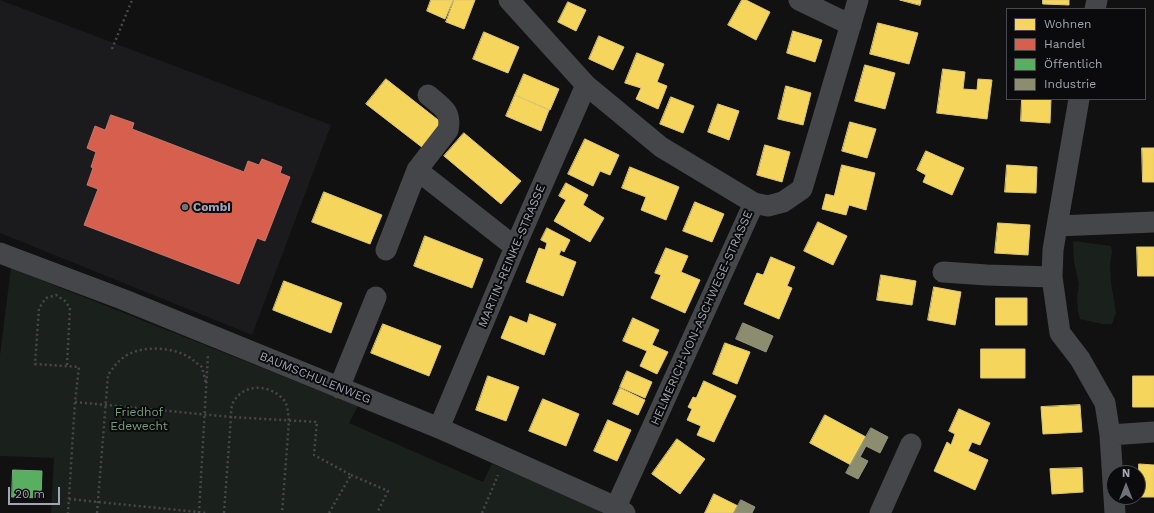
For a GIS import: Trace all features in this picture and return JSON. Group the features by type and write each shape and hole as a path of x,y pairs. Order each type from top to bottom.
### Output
{"street":[{"path":"509,0 586,85 661,147 754,203"},
{"path":"800,0 851,25"},
{"name":"HELMERICH-VON-ASCHWEGE-STRASSE","path":"621,510 754,203 768,206 783,202 802,189 858,0"},
{"name":"MARTIN-REINKE-STRASSE","path":"439,428 515,247 586,85"},
{"path":"386,250 417,170 448,130 450,123 448,113 428,95"},
{"path":"1079,100 1053,250 1052,278 1060,333 1080,359 1105,403 1110,435 1115,513"},
{"path":"417,170 515,247"},
{"path":"1057,226 1154,222"},
{"name":"BAUMSCHULENWEG","path":"0,253 122,299 439,428 621,510"},
{"path":"943,272 1052,278"},
{"path":"339,388 376,297"},
{"path":"1110,435 1154,432"},
{"path":"880,513 911,444"}],"path":[{"path":"112,49 132,0"},
{"path":"67,365 70,308 65,301 56,295 46,298 39,308 35,364 79,367 75,402 68,513"},
{"path":"199,513 209,340 215,337"},
{"path":"97,513 108,375 114,365 125,356 134,352 148,349 172,350 187,356 202,368 206,382"},
{"path":"224,513 233,402 240,394 252,387 270,390 283,398 288,410 289,421 282,513"},
{"path":"75,402 231,417 317,422 314,455 388,491 377,513"},
{"path":"482,513 497,476 510,460"},
{"path":"329,513 351,474"},
{"path":"69,499 207,513"}],"shaded area":[{"path":"0,0 331,125 252,335 0,233"}],"green space":[{"path":"1073,241 1111,246 1111,282 1116,313 1112,324 1102,324 1080,319 1077,298 1079,284 1074,262"},
{"name":"Friedhof Edewecht","path":"11,268 358,406 349,423 483,482 492,464 593,506 605,513 51,513 54,458 0,456 0,355"}],"building: Wohnen":[{"path":"431,0 453,0 445,19 427,11"},
{"path":"454,0 475,0 464,29 446,22"},
{"path":"742,0 746,0 770,12 756,40 728,25"},
{"path":"900,0 921,0 920,5"},
{"path":"1043,0 1069,0 1069,5 1043,4"},
{"path":"568,2 586,10 576,31 558,22"},
{"path":"878,23 918,33 909,64 870,54"},
{"path":"793,31 822,40 815,62 787,53"},
{"path":"484,32 519,47 508,73 473,59"},
{"path":"599,36 624,47 613,70 589,59"},
{"path":"637,53 664,64 657,82 667,86 658,109 636,99 641,88 625,83"},
{"path":"865,65 895,73 885,109 855,101"},
{"path":"943,69 965,72 963,89 977,90 978,79 992,80 987,119 937,113"},
{"path":"524,74 559,89 550,110 515,95"},
{"path":"386,79 442,123 423,148 366,104"},
{"path":"786,86 811,93 803,125 778,119"},
{"path":"515,95 549,110 541,131 506,116"},
{"path":"671,97 694,106 683,133 660,124"},
{"path":"1022,100 1051,100 1050,123 1021,121"},
{"path":"718,104 739,111 729,140 708,132"},
{"path":"850,122 876,129 867,158 842,151"},
{"path":"464,133 521,181 501,204 444,156"},
{"path":"585,139 619,155 610,175 600,171 593,186 568,174"},
{"path":"765,145 790,152 782,182 757,175"},
{"path":"1142,148 1154,148 1154,182 1143,182"},
{"path":"926,151 964,168 952,195 923,182 926,175 917,170"},
{"path":"842,165 875,173 866,210 849,205 846,215 822,209 826,194 834,196"},
{"path":"1007,165 1037,167 1036,193 1005,192"},
{"path":"630,167 679,187 666,220 641,210 646,197 622,188"},
{"path":"566,183 588,195 583,205 604,218 590,242 554,221 566,200 559,196"},
{"path":"324,192 382,215 370,244 312,222"},
{"path":"695,202 724,214 712,242 683,231"},
{"path":"818,222 847,236 833,265 804,251"},
{"path":"998,223 1030,225 1028,255 995,253"},
{"path":"547,228 570,240 564,252 561,250 559,255 576,262 563,296 526,282 539,248 545,250 547,243 541,240"},
{"path":"425,236 483,259 472,288 414,266"},
{"path":"1137,247 1154,247 1154,276 1138,276"},
{"path":"666,248 688,256 681,272 700,280 685,313 651,298 661,275 655,273"},
{"path":"771,257 795,267 787,286 792,288 779,319 744,304 757,273 763,275"},
{"path":"881,275 916,281 912,305 877,300"},
{"path":"284,281 342,303 331,333 273,310"},
{"path":"934,287 961,292 955,325 928,320"},
{"path":"996,298 1027,298 1027,325 996,325"},
{"path":"530,314 556,324 544,355 501,338 510,316 527,323"},
{"path":"633,318 659,330 652,345 668,352 657,374 640,366 647,351 623,341"},
{"path":"383,324 441,346 429,376 371,353"},
{"path":"725,343 750,352 737,384 713,374"},
{"path":"981,349 1025,349 1025,378 981,378"},
{"path":"627,371 652,382 645,398 620,387"},
{"path":"488,376 519,387 506,421 476,410"},
{"path":"1133,376 1154,376 1154,407 1133,407"},
{"path":"704,381 736,396 714,442 697,435 701,426 687,420 692,409 688,407 693,397 696,398"},
{"path":"620,388 645,400 638,415 613,404"},
{"path":"543,399 579,414 566,446 529,431"},
{"path":"1080,405 1082,432 1043,434 1041,407"},
{"path":"959,409 990,423 980,445 972,442 968,451 988,460 975,490 934,471 947,442 951,445 955,434 949,431"},
{"path":"825,415 866,437 851,465 810,443"},
{"path":"608,420 631,430 617,461 594,451"},
{"path":"677,439 705,459 680,494 652,474"},
{"path":"1139,464 1154,465 1154,497 1146,497 1146,465"},
{"path":"1082,468 1083,492 1052,494 1050,469"},
{"path":"714,494 738,506 734,513 705,513"}],"building: Handel":[{"name":"Combi","path":"111,115 134,123 132,129 244,172 248,161 259,165 262,159 282,167 280,173 290,177 265,241 257,238 239,284 84,225 98,189 87,185 93,168 91,167 96,152 87,148 95,126 105,130"}],"building: Öffentlich":[{"path":"13,470 42,471 41,498 12,497"}],"building: Industrie":[{"path":"743,323 773,336 766,352 736,339"},
{"path":"871,428 888,437 880,453 866,446 860,457 868,461 858,479 846,473"},
{"path":"741,500 755,507 752,513 734,513"}],"place":[{"name":"Combi","path":"185,207"}]}
